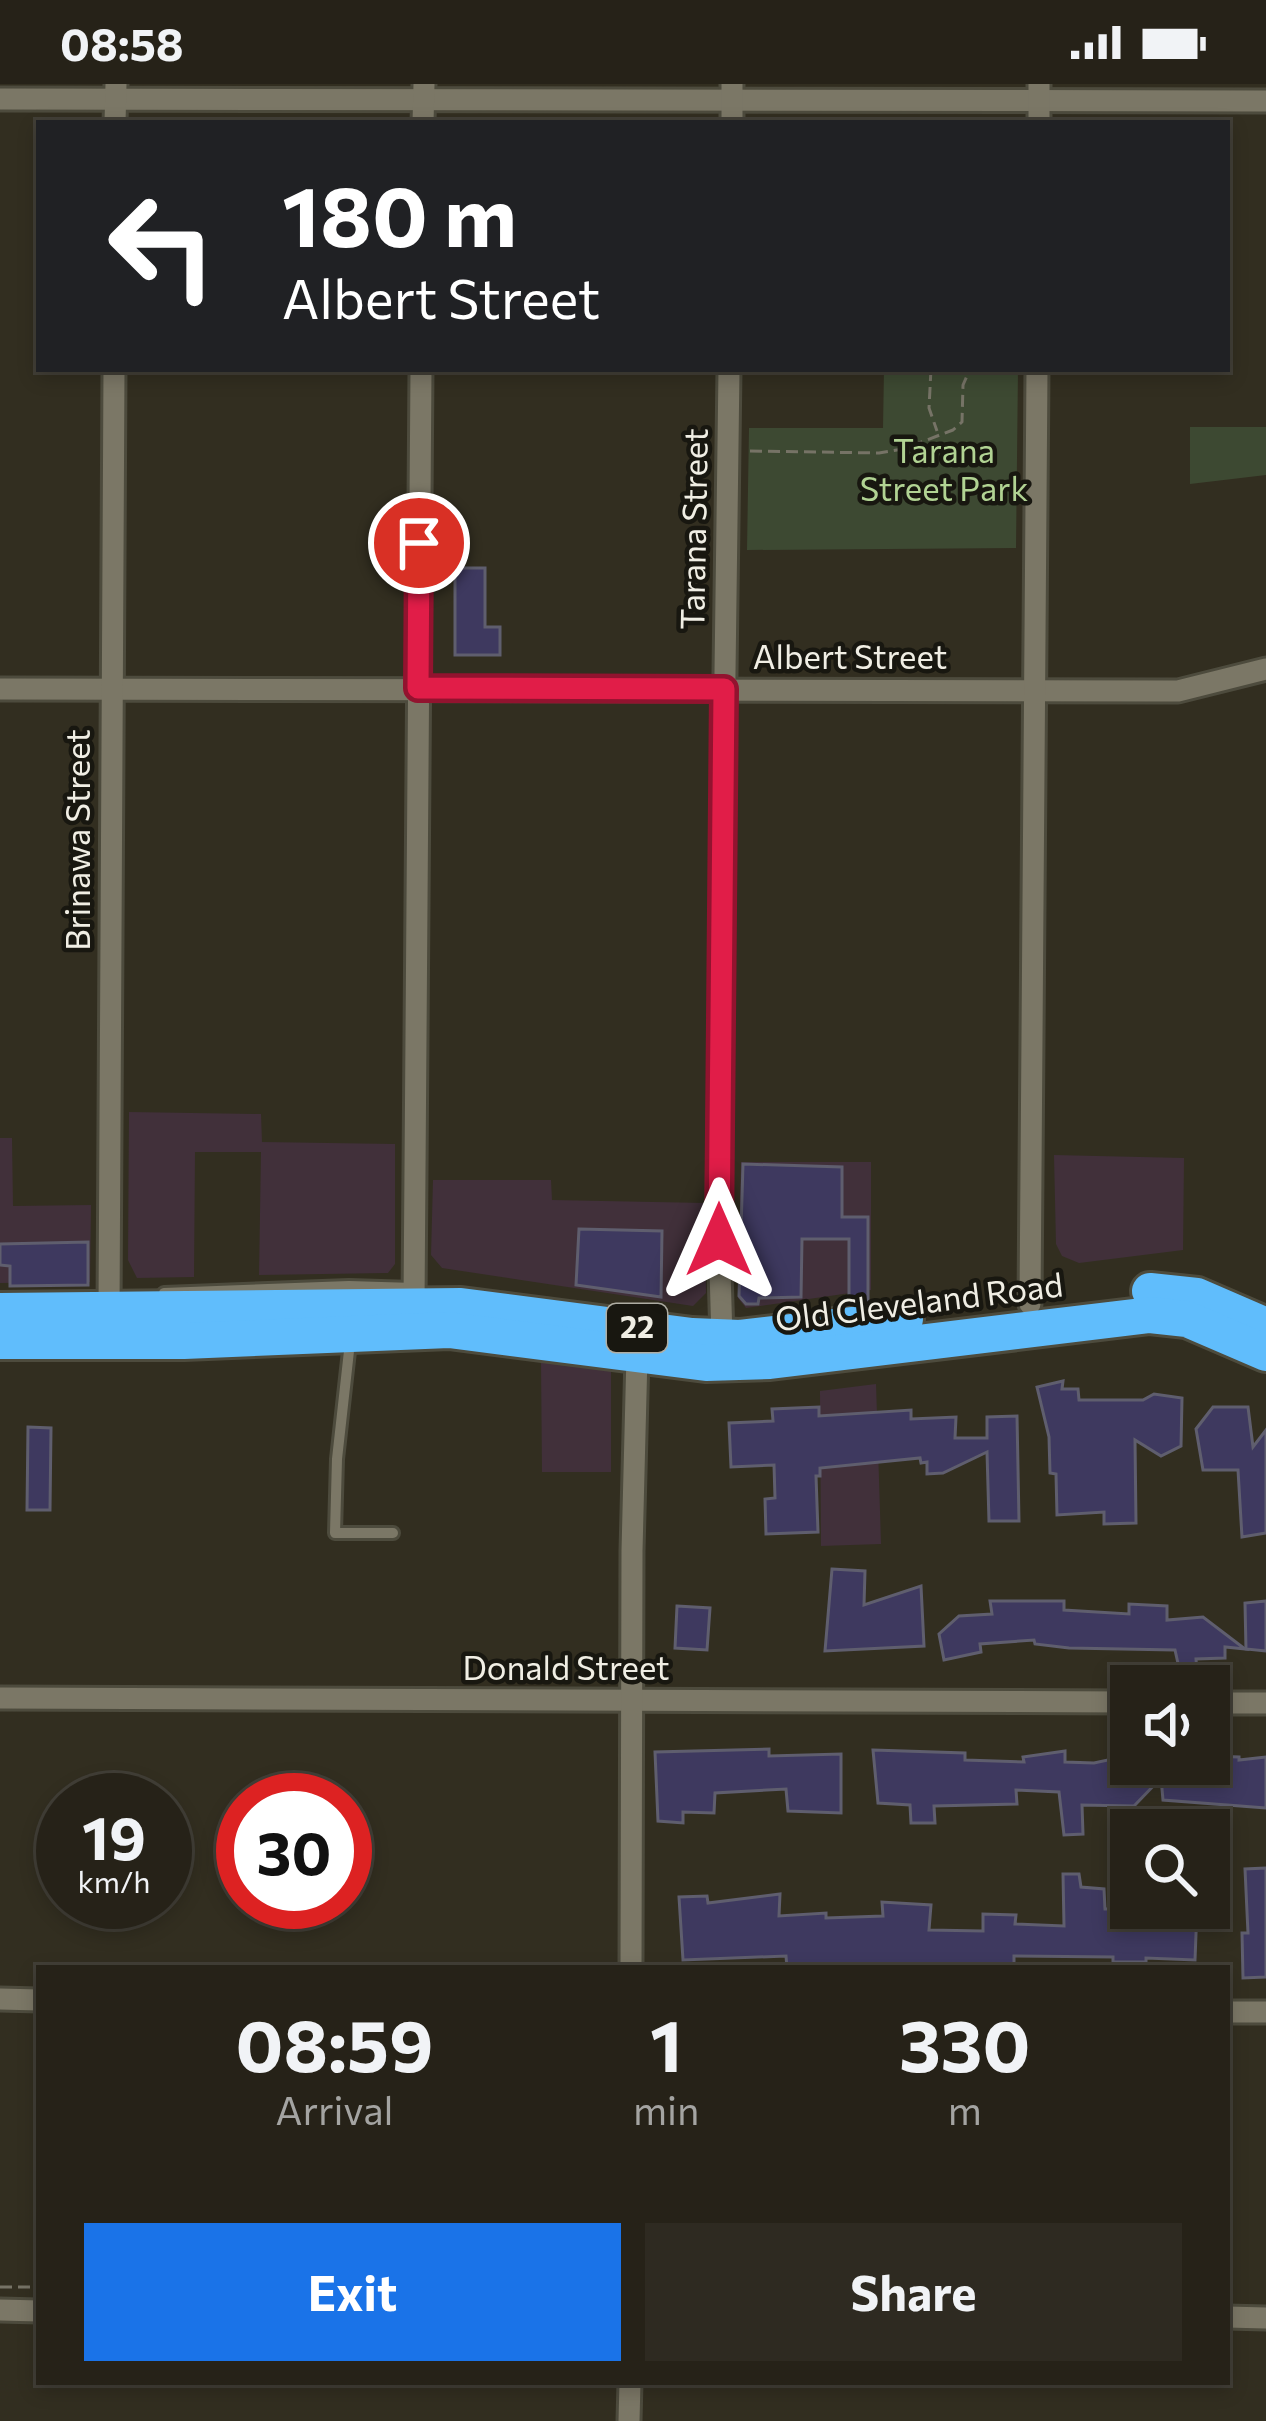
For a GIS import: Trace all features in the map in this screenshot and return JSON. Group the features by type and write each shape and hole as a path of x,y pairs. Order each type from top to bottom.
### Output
{"highway":[{"name":"Old Cleveland Road","path":"0,1310 123,1312 414,1296 722,1338 779,1335 1133,1290 1223,1304 1266,1326"},
{"name":"Old Cleveland Road","path":"0,1341 488,1333 706,1363 757,1362 1150,1315 1187,1319 1266,1353"}],"street":[{"path":"0,99 1266,101"},
{"name":"Brinawa Street","path":"114,372 112,690 123,1312"},
{"path":"414,1296 421,372"},
{"name":"Tarana Street","path":"722,1338 718,1204 729,372"},
{"path":"1030,1304 1037,372"},
{"name":"Albert Street","path":"0,689 1178,691 1266,669"},
{"path":"631,1965 637,1355"},
{"name":"Donald Street","path":"0,1698 1110,1702"},
{"path":"1230,1702 1266,1703"},
{"path":"0,2000 36,2000"},
{"path":"1230,2012 1266,2012"},
{"path":"0,2310 36,2311"},
{"path":"1230,2318 1266,2318"},
{"path":"629,2421 630,2385"}],"lane":[{"path":"350,1333 335,1533 394,1533"}],"path":[{"path":"932,372 929,408 938,432"},
{"path":"728,451 879,453 903,449 962,422 963,385 969,372"},
{"path":"0,2287 36,2287"}],"shaded area":[{"path":"129,1112 261,1114 262,1142 395,1144 395,1264 388,1273 259,1275 261,1152 195,1152 194,1277 137,1278 128,1260"},
{"path":"0,1138 12,1138 13,1206 91,1205 90,1282 0,1283"},
{"path":"1054,1155 1184,1158 1183,1250 1079,1263 1062,1256 1056,1244"},
{"path":"741,1162 871,1162 871,1290 746,1308 738,1298"},
{"path":"433,1180 551,1180 552,1200 705,1203 706,1293 693,1306 442,1268 431,1255"},
{"path":"541,1361 611,1367 611,1472 542,1472"},
{"path":"876,1384 881,1544 821,1546 820,1391"}],"green space":[{"name":"Tarana Street Park","path":"884,372 1018,372 1016,548 747,550 749,428 883,428"},
{"path":"1190,427 1266,427 1266,475 1190,484"}],"building":[{"path":"455,568 485,568 485,627 500,627 500,655 455,655"},
{"path":"743,1164 842,1167 842,1217 868,1217 868,1301 849,1303 849,1239 802,1239 801,1297 759,1298 758,1304 746,1304 739,1296"},
{"path":"579,1229 662,1231 661,1297 576,1285"},
{"path":"88,1242 88,1285 10,1286 10,1266 0,1265 0,1244"},
{"path":"1063,1381 1062,1389 1078,1389 1079,1400 1143,1400 1154,1394 1182,1398 1181,1446 1161,1456 1135,1440 1136,1523 1104,1524 1104,1512 1057,1515 1056,1474 1050,1473 1049,1437 1037,1387"},
{"path":"819,1407 819,1416 911,1410 911,1419 956,1417 955,1438 987,1438 987,1417 1017,1416 1019,1521 989,1521 987,1452 943,1473 927,1474 927,1462 921,1463 920,1458 820,1468 816,1476 818,1532 766,1534 765,1499 775,1498 774,1465 731,1467 729,1423 773,1421 772,1409"},
{"path":"1213,1407 1248,1407 1253,1447 1266,1430 1266,1533 1242,1537 1238,1470 1203,1470 1196,1429"},
{"path":"28,1427 51,1428 50,1510 27,1510"},
{"path":"832,1569 865,1571 864,1605 921,1586 924,1646 825,1651"},
{"path":"990,1601 1064,1601 1064,1610 1129,1614 1129,1604 1167,1606 1167,1620 1203,1617 1245,1649 1225,1647 1225,1658 1178,1665 1175,1650 1069,1648 1035,1644 1034,1640 980,1644 981,1652 944,1660 939,1634 959,1616 992,1614"},
{"path":"1266,1601 1266,1651 1246,1649 1245,1603"},
{"path":"677,1606 710,1608 707,1650 675,1648"},
{"path":"769,1749 769,1756 841,1754 841,1813 788,1811 786,1789 715,1793 714,1813 683,1812 683,1823 658,1821 655,1752"},
{"path":"873,1750 965,1753 965,1760 1024,1762 1023,1757 1065,1751 1065,1762 1110,1760 1110,1785 1154,1785 1134,1806 1082,1805 1083,1834 1064,1835 1059,1792 1016,1790 1017,1804 934,1806 935,1823 911,1823 910,1805 878,1803"},
{"path":"1230,1757 1266,1757 1266,1808 1163,1800 1162,1785 1230,1785"},
{"path":"1266,1868 1266,1977 1243,1978 1242,1933 1248,1933 1245,1869"},
{"path":"1063,1874 1079,1874 1081,1887 1104,1889 1110,1929 1196,1929 1195,1960 1113,1962 1113,1957 1014,1956 1014,1964 1000,1965 787,1965 786,1956 683,1960 679,1897 707,1896 708,1903 780,1894 779,1916 826,1913 826,1918 883,1916 882,1902 931,1905 929,1930 983,1931 983,1914 1016,1915 1015,1924 1064,1926"}],"route":[{"path":"419,543 418,688 724,689 719,1240"}]}
